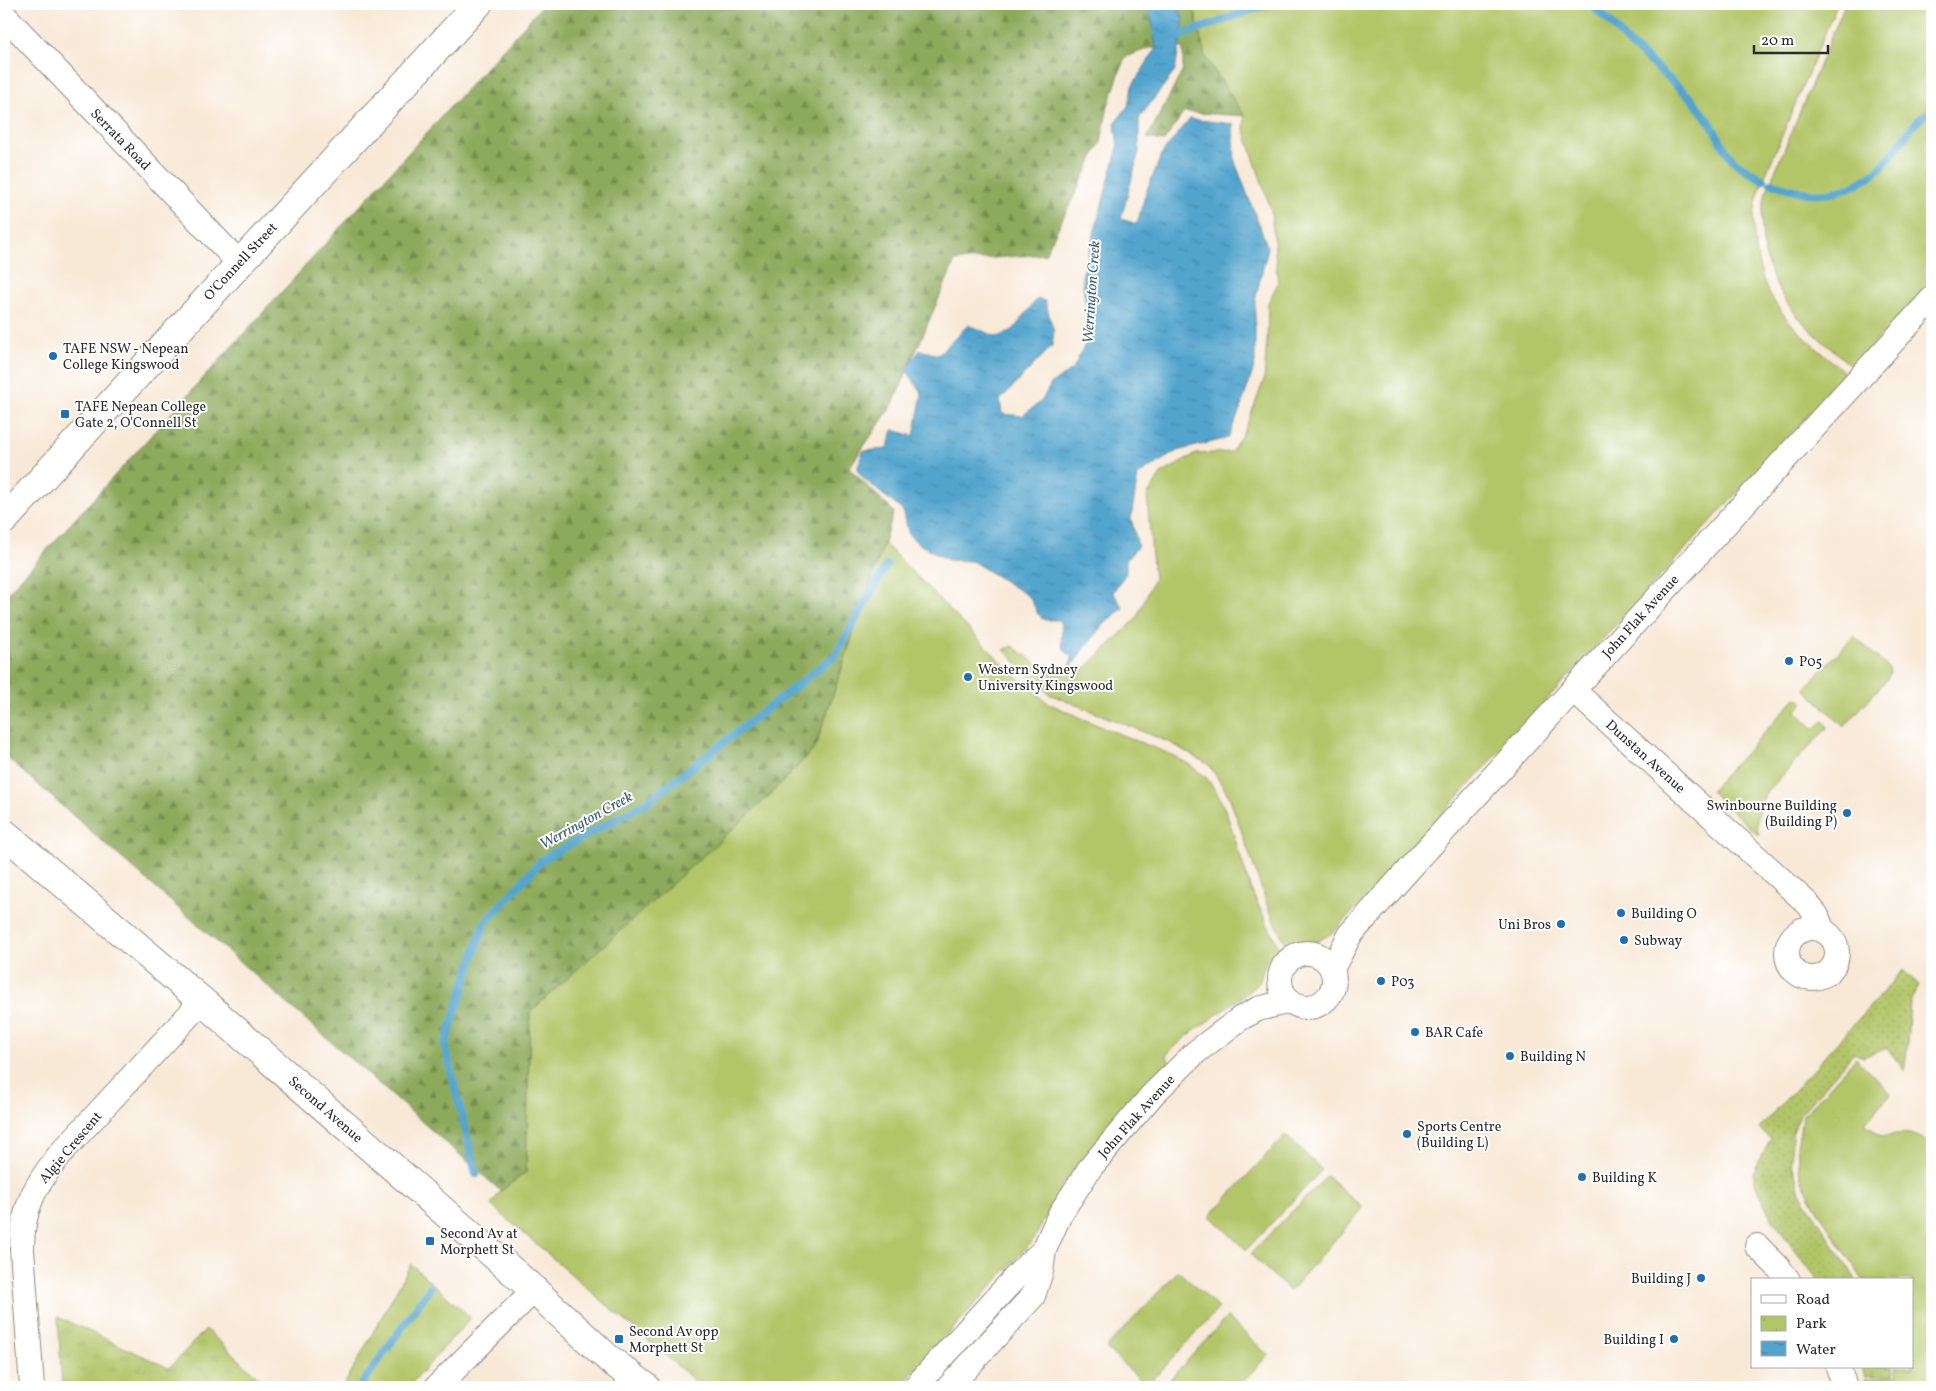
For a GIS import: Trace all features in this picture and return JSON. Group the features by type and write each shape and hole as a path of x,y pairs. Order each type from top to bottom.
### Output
{"street":[{"name":"O'Connell Street","path":"4,520 478,4"},
{"name":"Serrata Road","path":"4,15 239,263"},
{"name":"John Flak Avenue","path":"1323,961 1350,935 1932,299"},
{"name":"Dunstan Avenue","path":"1573,690 1808,904 1818,916 1822,929"},
{"name":"Second Avenue","path":"4,833 534,1290 608,1359 646,1387"},
{"path":"1301,953 1323,961 1334,984 1329,995 1322,1002 1306,1006 1290,1001 1283,991 1280,980 1282,968 1288,960 1301,953"},
{"name":"John Flak Avenue","path":"1258,1009 1280,980"},
{"name":"John Flak Avenue","path":"949,1387 1033,1296 1041,1271 1044,1250 1060,1214 1074,1190 1153,1094 1202,1047 1241,1018 1258,1009 1290,1001"},
{"name":"Algie Crescent","path":"32,1387 22,1248 22,1230 31,1195 60,1154 202,1002"},
{"path":"1757,1246 1786,1278"},
{"name":"John Flak Avenue","path":"915,1387 1022,1270 1044,1250"},
{"path":"437,1387 534,1290"},
{"path":"1838,1368 1845,1387"}],"green space":[{"path":"544,4 1193,4 1205,57 1245,116 1184,112 1164,141 1147,138 1183,70 1183,48 1150,48 1125,57 1108,106 1101,142 1045,254 955,261 893,404 849,468 894,512 815,748 766,799 530,1012 526,1172 501,1191 4,755 4,597"},
{"path":"1193,4 1837,4 1761,186 1756,202 1754,226 1760,268 1766,287 1773,300 1801,334 1846,374 1336,930 1319,941 1287,947 1269,910 1229,796 1209,765 1171,743 1049,694 1004,650 1012,646 1049,673 1078,675 1136,619 1154,579 1147,496 1161,474 1196,454 1231,452 1245,430 1264,380 1268,303 1278,283 1271,210 1244,129 1245,116 1205,57"},
{"path":"1845,4 1932,4 1932,277 1925,289 1852,367 1799,318 1779,290 1765,254 1762,224 1766,193"},
{"path":"884,543 1012,673 1048,703 1170,754 1187,763 1206,777 1218,795 1227,814 1251,890 1279,948 1267,959 1259,982 1250,991 1187,1036 1166,1055 1170,1063 1147,1082 1062,1185 1034,1239 900,1387 889,1381 881,1387 702,1387 491,1205 501,1191 526,1172 530,1012 815,748"},
{"path":"1854,636 1889,668 1890,673 1887,679 1844,727 1807,691 1806,687"},
{"path":"1796,698 1804,703 1796,711 1814,729 1823,721 1828,727 1767,792 1758,813 1759,836 1710,791"},
{"path":"1903,970 1919,985 1910,1002 1905,1071 1887,1048 1863,1057 1854,1053 1800,1114 1792,1134 1791,1160 1800,1192 1855,1278 1816,1278 1768,1212 1757,1189 1753,1173 1771,1139 1759,1129"},
{"path":"1856,1058 1891,1093 1865,1124 1882,1137 1906,1134 1917,1136 1928,1143 1932,1138 1932,1387 1867,1387 1865,1379 1898,1376 1896,1368 1914,1368 1914,1278 1862,1278 1816,1208 1800,1177 1797,1146 1803,1115"},
{"path":"1285,1135 1322,1170 1246,1250 1210,1216"},
{"path":"1327,1176 1363,1208 1290,1291 1250,1254"},
{"path":"411,1264 471,1318 408,1387 343,1387"},
{"path":"1178,1271 1219,1308 1147,1386 1106,1348"},
{"path":"58,1317 169,1368 206,1329 269,1387 62,1387"},
{"path":"1227,1317 1268,1355 1238,1387 1163,1387"},
{"path":"1862,1368 1893,1368 1895,1375 1865,1376"}],"water":[{"path":"1145,4 1177,4 1184,21 1175,71 1139,118 1139,151 1121,219 1137,224 1146,192 1163,152 1190,119 1233,124 1235,162 1268,248 1255,300 1255,364 1241,407 1228,438 1177,451 1138,475 1131,518 1138,546 1126,560 1126,573 1113,592 1123,608 1102,626 1070,668 1072,657 1063,647 1062,630 1059,620 1044,620 1038,614 1030,597 972,561 948,560 919,544 909,535 903,511 864,479 857,470 863,451 887,449 893,430 914,436 922,394 906,369 920,350 938,355 968,325 997,337 1013,330 1037,299 1045,301 1054,332 1052,346 1000,400 1002,414 1022,416 1041,402 1051,384 1073,369 1089,336 1082,276 1118,147 1115,123 1128,106 1132,86 1156,49 1150,11"}],"waterway":[{"path":"1172,39 1268,4"},
{"path":"1590,4 1610,22 1625,40 1692,99 1709,121 1728,154 1736,163 1763,180"},
{"path":"1771,183 1808,193 1833,192 1857,184 1877,171 1915,124 1932,111"},
{"name":"Werrington Creek","path":"476,1174 445,1045 484,924 543,859 646,803 835,656 887,565"},
{"name":"Werrington Creek","path":"360,1387 430,1288"}],"place":[{"name":"TAFE NSW - Nepean College Kingswood","path":"53,356"},
{"name":"TAFE Nepean College Gate 2, O'Connell St","path":"65,414"},
{"name":"P05","path":"1789,661"},
{"name":"Western Sydney University Kingswood","path":"968,677"},
{"name":"Swinbourne Building (Building P)","path":"1847,813"},
{"name":"Building O","path":"1621,913"},
{"name":"Uni Bros","path":"1561,924"},
{"name":"Subway","path":"1624,940"},
{"name":"P03","path":"1381,981"},
{"name":"BAR Cafe","path":"1415,1032"},
{"name":"Building N","path":"1510,1056"},
{"name":"Sports Centre (Building L)","path":"1407,1134"},
{"name":"Building K","path":"1582,1177"},
{"name":"Second Av at Morphett St","path":"430,1241"},
{"name":"Building J","path":"1701,1278"},
{"name":"Second Av opp Morphett St","path":"619,1339"},
{"name":"Building I","path":"1674,1339"}]}
